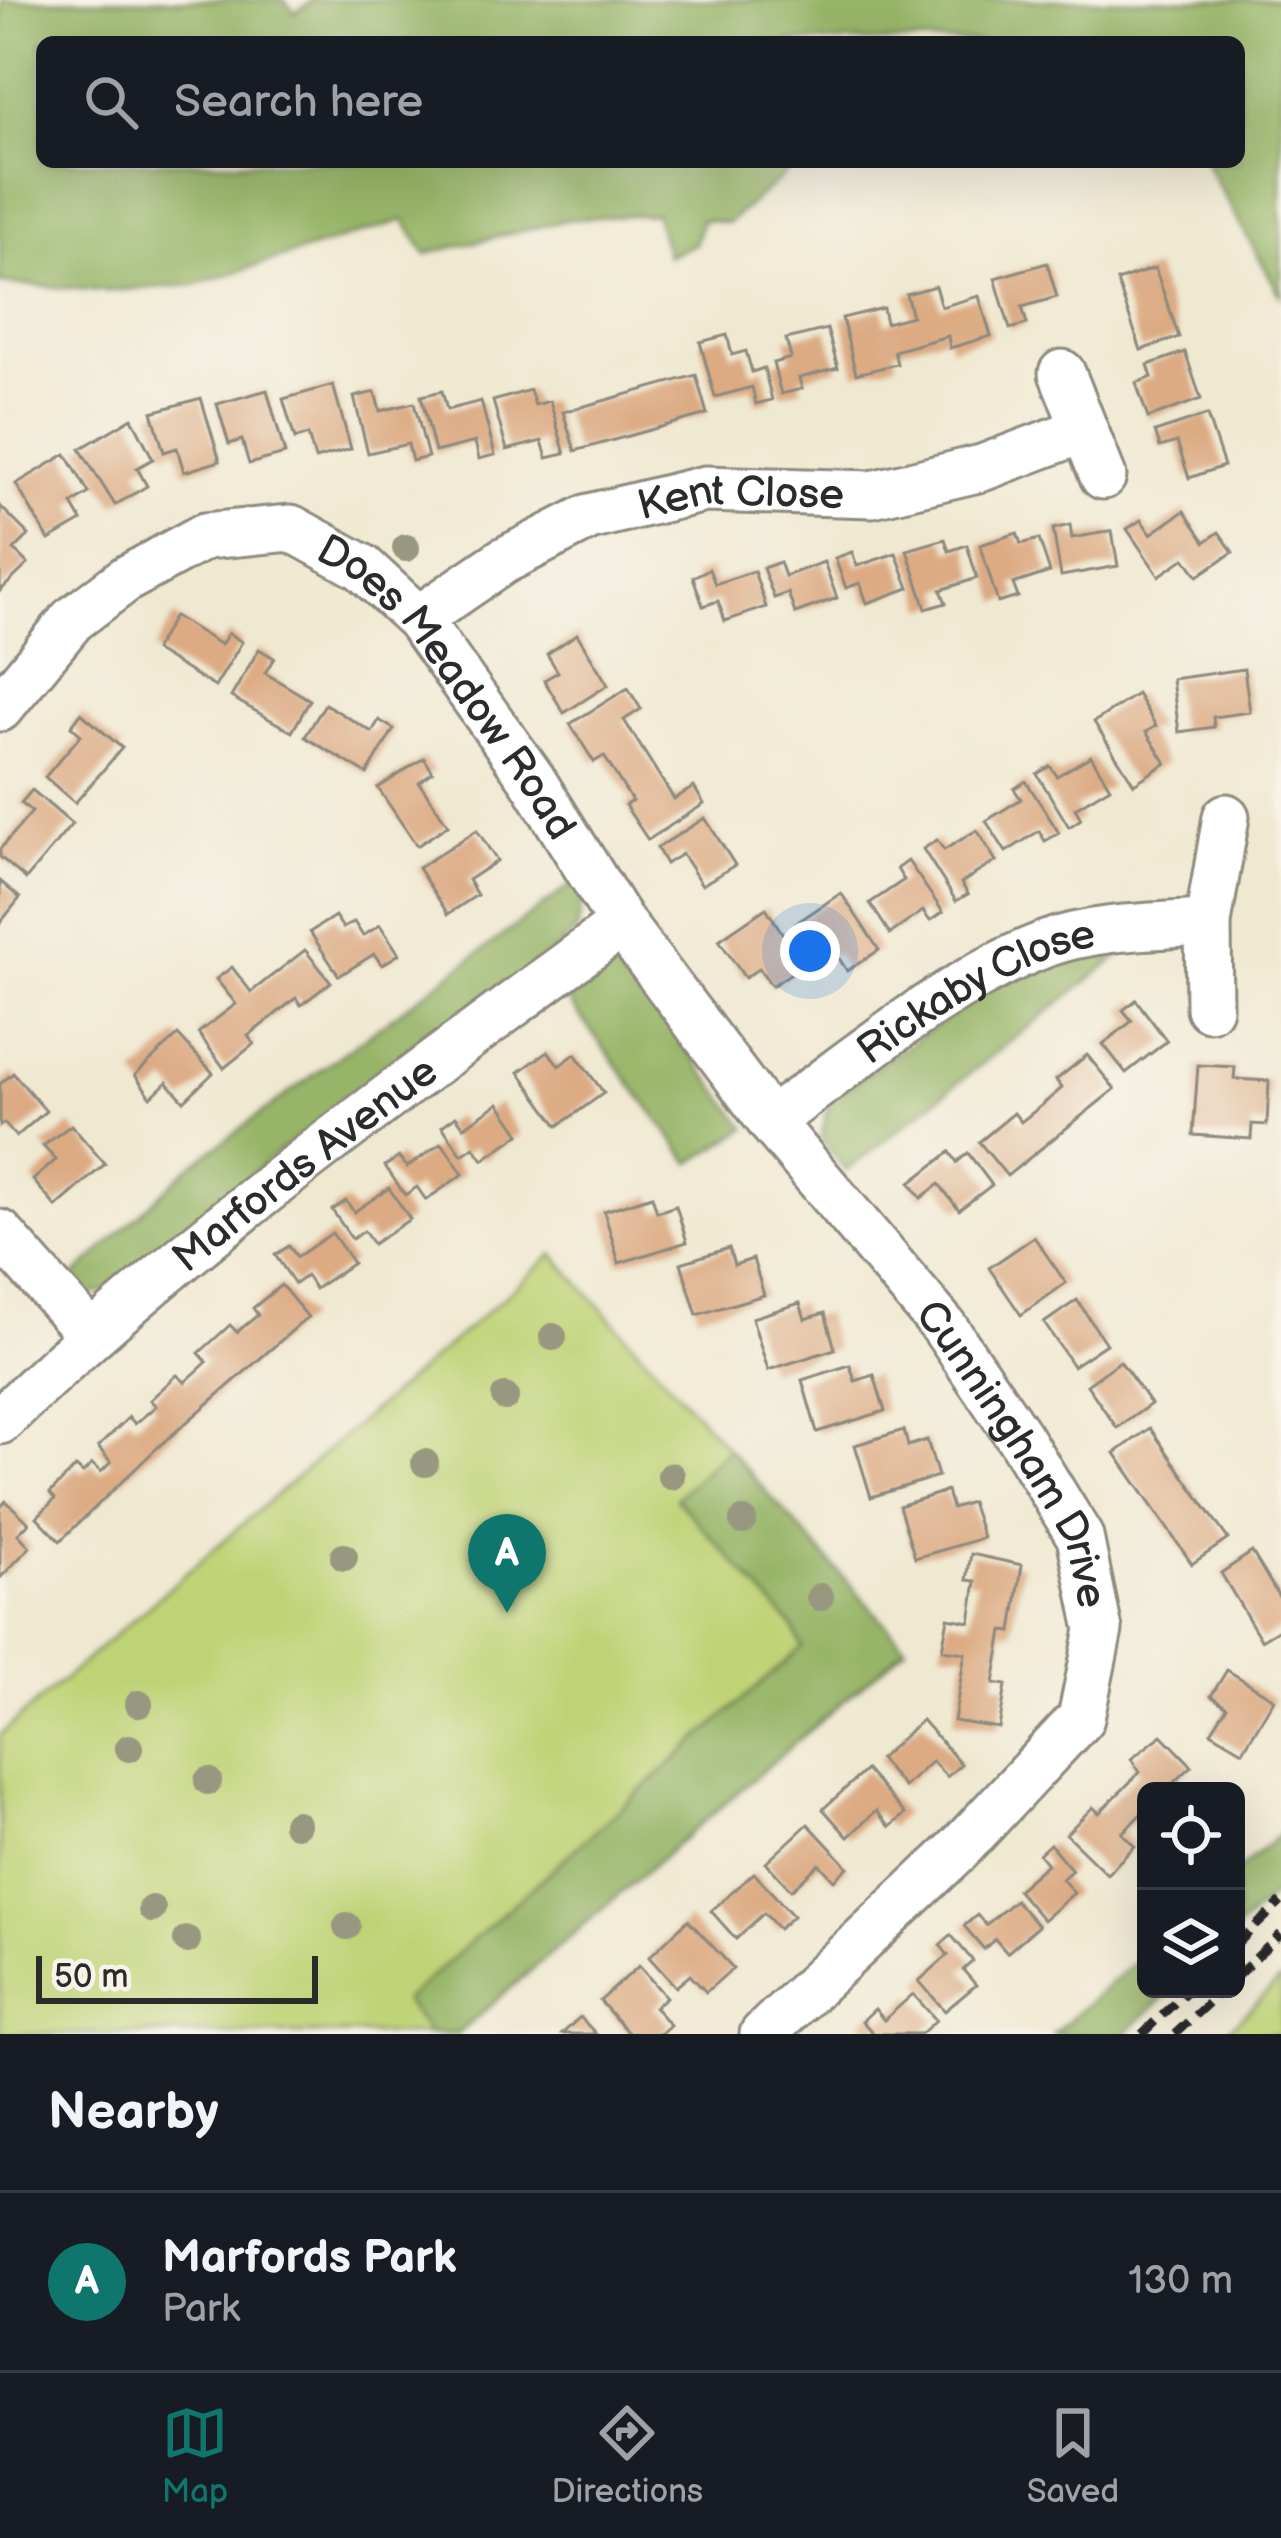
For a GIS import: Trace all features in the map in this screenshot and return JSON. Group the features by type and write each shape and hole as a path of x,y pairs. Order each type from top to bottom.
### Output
{"street":[{"path":"1062,373 1103,476"},
{"name":"Kent Close","path":"418,620 503,561 589,517 705,488 872,494 982,468 1083,430"},
{"name":"Does Meadow Road","path":"0,708 72,620 126,578 205,536 291,528 362,567 418,620 532,779 622,924"},
{"path":"1209,1008 1208,923 1226,817"},
{"name":"Rickaby Close","path":"770,1121 952,992 1045,944 1120,928 1208,923"},
{"name":"Cunningham Drive","path":"622,924 770,1121 944,1327 1019,1437 1080,1537 1099,1630 1081,1718 957,1851 763,2034"},
{"name":"Marfords Avenue","path":"0,1420 90,1334 293,1165 622,924"},
{"path":"0,1233 90,1334"}],"green space":[{"path":"2,0 284,0 295,13 313,0 1281,0 1281,296 1208,168 1245,168 1245,36 36,36 36,168 812,168 789,171 728,223 702,220 695,244 667,256 655,214 570,219 426,254 404,220 194,285 107,291 0,283"},
{"path":"578,880 583,898 577,931 543,960 277,1153 116,1290 85,1295 66,1284 189,1167"},
{"path":"1129,948 846,1171 821,1139 830,1099 1026,964"},
{"path":"616,956 747,1128 691,1163 563,994"},
{"path":"553,1254 906,1647 457,2034 0,2034 0,1735"},
{"path":"728,1449 906,1647 457,2034 429,2034 404,2001 802,1647 792,1626 676,1498"},
{"path":"1281,1833 1281,1888 1245,1922 1245,1890 1245,1864"},
{"path":"1137,1960 1137,1998 1163,1998 1125,2034 1053,2034"},
{"path":"1281,1980 1281,2034 1223,2034"}],"building":[{"path":"1047,263 1057,297 1022,307 1027,324 1010,329 995,278"},
{"path":"1155,268 1179,337 1141,350 1117,281"},
{"path":"935,286 941,307 979,296 991,336 950,348 948,336 894,351 897,364 856,374 842,318 883,308 886,323 912,316 906,294"},
{"path":"827,329 838,368 799,378 802,389 781,394 773,363 791,358 786,339"},
{"path":"727,335 732,355 746,351 752,372 764,368 772,400 756,404 752,387 715,397 700,342"},
{"path":"1185,352 1201,399 1148,418 1136,383 1152,377 1148,365"},
{"path":"696,375 707,414 575,451 563,412"},
{"path":"333,385 351,449 315,459 308,435 295,439 283,399"},
{"path":"267,390 285,454 249,464 242,440 229,444 217,404"},
{"path":"530,390 535,405 550,401 565,454 547,458 542,441 507,450 493,401"},
{"path":"442,391 447,410 481,401 495,455 479,459 475,442 435,452 421,396"},
{"path":"375,392 380,411 414,403 428,457 412,461 408,444 368,453 354,397"},
{"path":"201,398 220,461 184,472 177,448 164,452 152,412"},
{"path":"1207,415 1224,466 1189,478 1177,442 1160,447 1155,432"},
{"path":"132,418 153,459 137,468 147,486 115,505 80,449"},
{"path":"66,454 89,493 72,504 82,521 49,540 16,484"},
{"path":"0,506 29,535 14,550 28,564 0,591"},
{"path":"1184,511 1205,542 1219,532 1233,552 1198,576 1185,558 1159,576 1127,529 1141,520 1151,534"},
{"path":"1070,525 1072,538 1112,531 1118,566 1061,576 1053,529"},
{"path":"1017,533 1021,544 1039,539 1050,572 1013,584 1018,597 998,603 980,545"},
{"path":"945,539 949,551 967,545 977,578 941,590 946,603 926,609 907,550"},
{"path":"852,552 857,566 896,553 909,588 867,603 860,583 846,588 835,558"},
{"path":"780,562 785,576 824,562 837,598 795,613 788,593 774,598 763,568"},
{"path":"709,569 715,584 754,571 766,607 725,621 718,601 703,606 693,577"},
{"path":"174,616 221,645 228,633 242,642 215,687 154,650"},
{"path":"577,634 608,685 564,713 544,680 558,672 547,654"},
{"path":"259,649 274,658 265,673 310,700 292,732 231,697"},
{"path":"1244,669 1250,712 1213,717 1214,727 1179,732 1172,679"},
{"path":"628,688 641,709 624,720 674,799 694,787 704,804 648,840 625,805 632,801 604,756 594,762 570,724"},
{"path":"1137,694 1156,726 1146,732 1166,763 1134,784 1094,722"},
{"path":"325,704 372,732 379,720 394,729 367,774 305,737"},
{"path":"81,713 122,748 75,803 45,777 81,735 71,726"},
{"path":"1091,756 1110,787 1075,808 1081,819 1069,827 1037,774 1050,766 1057,776"},
{"path":"424,758 433,772 419,782 448,825 417,846 378,788"},
{"path":"1026,781 1059,833 1045,841 1039,831 1006,852 986,821 1021,799 1014,789"},
{"path":"32,790 72,824 26,879 0,857 0,849 32,812 21,803"},
{"path":"705,818 735,865 702,885 682,854 666,864 657,848"},
{"path":"477,830 497,861 468,880 477,895 448,914 418,868"},
{"path":"977,830 996,861 961,883 968,894 956,901 923,849 937,840 944,850"},
{"path":"908,861 943,912 930,921 923,911 890,934 870,903 904,880 897,869"},
{"path":"0,881 20,898 0,923"},
{"path":"841,893 879,950 847,971 835,952 820,963 795,924"},
{"path":"766,908 803,965 772,986 759,968 745,978 719,940"},
{"path":"335,916 343,928 354,922 363,936 380,925 399,954 382,965 374,954 339,976 310,932"},
{"path":"305,950 331,982 301,1005 296,998 248,1036 254,1044 224,1068 198,1033 236,1004 216,979 232,967 251,992"},
{"path":"1136,1000 1167,1041 1126,1073 1103,1044 1132,1021 1123,1010"},
{"path":"178,1035 213,1073 184,1101 167,1082 151,1097 135,1075"},
{"path":"548,1051 559,1066 575,1054 604,1093 558,1126 519,1072"},
{"path":"1087,1055 1115,1089 1007,1176 979,1142 1014,1113 1021,1122 1041,1106 1062,1088 1056,1080"},
{"path":"1198,1065 1235,1067 1234,1079 1269,1081 1267,1125 1252,1124 1251,1139 1193,1135"},
{"path":"13,1073 46,1111 16,1137 4,1123 0,1126 0,1084"},
{"path":"499,1103 520,1134 483,1160 474,1147 462,1155 442,1126 456,1116 464,1127"},
{"path":"71,1125 105,1164 56,1207 33,1180 56,1160 43,1146"},
{"path":"442,1143 463,1174 426,1200 417,1187 405,1195 385,1166 399,1157 407,1167"},
{"path":"950,1152 957,1162 968,1153 992,1185 959,1210 939,1184 921,1198 910,1183"},
{"path":"389,1188 410,1219 373,1244 364,1231 352,1239 332,1210 346,1201 354,1212"},
{"path":"652,1196 657,1212 676,1206 687,1242 619,1263 604,1211"},
{"path":"332,1233 353,1263 315,1289 306,1276 295,1284 275,1255 289,1246 297,1257"},
{"path":"1034,1237 1066,1283 1021,1315 989,1268"},
{"path":"729,1248 734,1265 753,1259 764,1295 697,1315 681,1263"},
{"path":"281,1285 308,1317 158,1447 60,1541 37,1517 55,1499 50,1493 76,1467 83,1473 92,1464 101,1472 111,1462 98,1447 129,1417 135,1424 156,1406 150,1400 177,1375 185,1382 207,1362 199,1353 230,1325 237,1332 258,1315 253,1308"},
{"path":"1077,1300 1106,1344 1073,1366 1044,1323"},
{"path":"800,1303 805,1319 825,1313 835,1349 768,1370 752,1318"},
{"path":"1120,1361 1151,1404 1117,1428 1087,1385"},
{"path":"850,1365 855,1381 874,1375 885,1411 817,1432 802,1380"},
{"path":"1150,1428 1228,1539 1192,1564 1115,1453"},
{"path":"904,1430 908,1446 927,1440 938,1476 871,1497 855,1445"},
{"path":"947,1491 952,1508 971,1502 983,1538 915,1558 899,1506"},
{"path":"6,1501 29,1523 18,1534 30,1547 0,1578 0,1507"},
{"path":"1252,1552 1281,1600 1281,1628 1261,1640 1221,1573"},
{"path":"971,1554 1022,1565 1012,1632 1003,1631 994,1683 1006,1685 999,1728 954,1721 965,1653 942,1650 948,1618 970,1622 976,1581 967,1580"},
{"path":"1227,1670 1274,1699 1243,1751 1211,1732 1227,1707 1211,1696"},
{"path":"922,1720 961,1764 947,1777 932,1761 904,1787 879,1759"},
{"path":"1162,1735 1192,1766 1175,1782 1137,1782 1137,1818 1122,1833 1135,1846 1107,1874 1066,1834 1093,1807 1099,1813 1140,1772 1131,1759"},
{"path":"866,1770 905,1814 890,1827 876,1811 848,1837 823,1809"},
{"path":"808,1824 848,1867 834,1880 819,1864 791,1890 766,1863"},
{"path":"1050,1844 1072,1870 1062,1879 1074,1893 1043,1920 1017,1890 1047,1864 1039,1854"},
{"path":"754,1873 793,1916 779,1929 764,1913 736,1939 711,1911"},
{"path":"1015,1900 1038,1926 1007,1953 995,1939 984,1949 964,1926 977,1915 986,1925"},
{"path":"688,1920 733,1968 706,1992 690,1975 676,1987 649,1957"},
{"path":"951,1935 973,1961 963,1970 976,1985 945,2011 919,1981 948,1955 940,1945"},
{"path":"639,1966 666,1997 654,2007 670,2025 660,2034 629,2034 600,2001"},
{"path":"913,1994 936,2020 921,2034 874,2034 862,2021 875,2009 884,2020"},
{"path":"580,2017 596,2034 562,2034"}],"railway":[{"path":"1245,1936 1281,1902"},
{"path":"1245,1968 1281,1934"},
{"path":"1142,2034 1180,1998"},
{"path":"1175,2034 1213,1998"}],"place":[{"name":"Marfords Park","path":"507,1613"}]}
